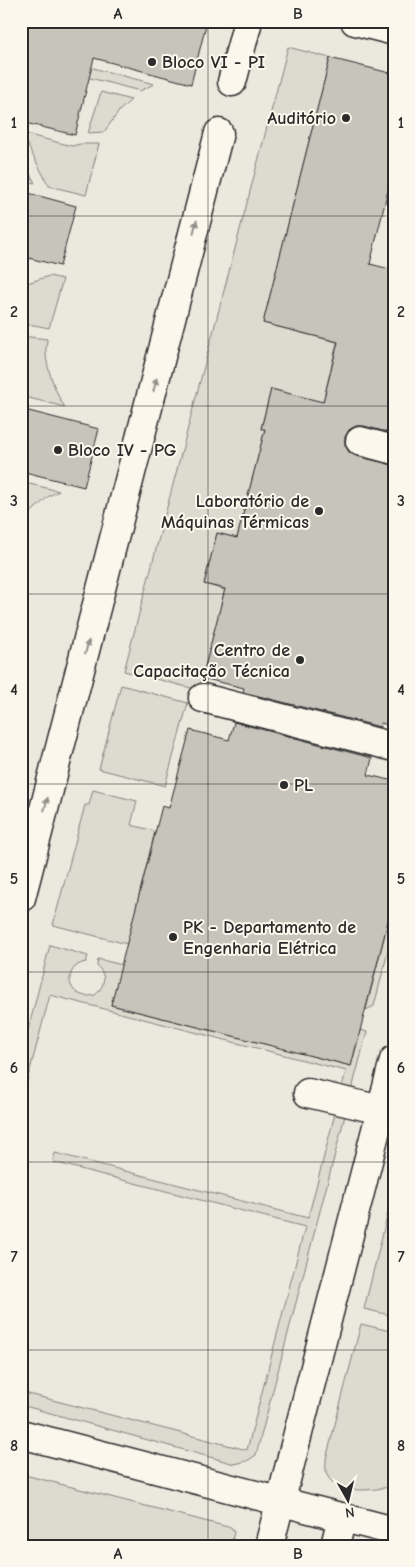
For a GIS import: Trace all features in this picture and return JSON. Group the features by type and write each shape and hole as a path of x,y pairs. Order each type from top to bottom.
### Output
{"lane":[{"path":"232,82 248,21"},
{"path":"355,21 394,31"},
{"path":"21,898 219,133"},
{"path":"360,441 394,450"},
{"path":"203,698 394,748"},
{"path":"269,1546 387,1111 394,1060"},
{"path":"308,1093 387,1111"},
{"path":"21,1434 394,1531"},
{"path":"335,1546 342,1517"}],"shaded area":[{"path":"21,21 394,21 394,1546 21,1546"},
{"path":"288,47 330,58 263,323 337,342 314,441 304,398 271,389 261,428 265,429 237,538 217,533 204,584 225,590 199,690 124,671"},
{"path":"21,49 154,84 140,91 21,60"},
{"path":"101,92 131,100 120,110 104,132 88,133"},
{"path":"21,133 72,146 99,144 86,195 49,186"},
{"path":"21,157 35,183 21,180"},
{"path":"49,276 63,279 49,328 21,325 21,285"},
{"path":"21,336 47,339 48,368 65,407 21,396"},
{"path":"21,482 59,491 49,496 25,518 21,514"},
{"path":"121,685 188,703 165,786 99,769"},
{"path":"93,790 137,801 131,825 155,831 127,944 53,925 85,805 89,805"},
{"path":"394,898 394,928 374,1006 366,1010"},
{"path":"50,945 88,956 86,962 78,965 70,976 70,983 73,989 85,996 95,995 103,984 102,973 97,966 98,959 122,965 111,1005 351,1066 361,1030 367,1032 256,1455 247,1461 235,1464 21,1405 21,1392 247,1450 305,1227 53,1162 55,1153 308,1218 346,1071 50,995 21,1104 21,1057"},
{"path":"394,1188 394,1316 364,1309"},
{"path":"361,1324 394,1332 394,1389 389,1408 394,1410 394,1486 368,1490 348,1489 339,1486 332,1482 327,1475 326,1469 326,1459"},
{"path":"21,1474 232,1528 234,1532 231,1546 21,1546"}],"building":[{"path":"21,21 207,21 191,84 94,58 75,135 21,122"},
{"path":"330,58 394,74 394,166 370,264 394,270 394,434 364,426 356,426 349,430 345,437 345,445 349,452 356,456 394,465 394,727 381,723 380,727 243,692 244,688 202,678 225,589 204,584 217,533 237,538 265,429 261,429 271,389 323,402 338,342 263,323"},
{"path":"21,191 76,206 60,266 21,256"},
{"name":"Bloco IV - PG","path":"21,409 99,429 84,487 21,471"},
{"name":"PK - Departamento de Engenharia Elétrica","path":"234,722 372,758 368,775 394,781 394,898 351,1066 111,1005 162,806 169,808 190,730 229,740"}],"place":[{"name":"Bloco VI - PI","path":"152,62"},
{"name":"Auditório","path":"346,118"},
{"name":"Bloco IV - PG","path":"58,450"},
{"name":"Laboratório de Máquinas Térmicas","path":"319,511"},
{"name":"Centro de Capacitação Técnica","path":"300,660"},
{"name":"PL","path":"284,785"},
{"name":"PK - Departamento de Engenharia Elétrica","path":"173,937"}]}
